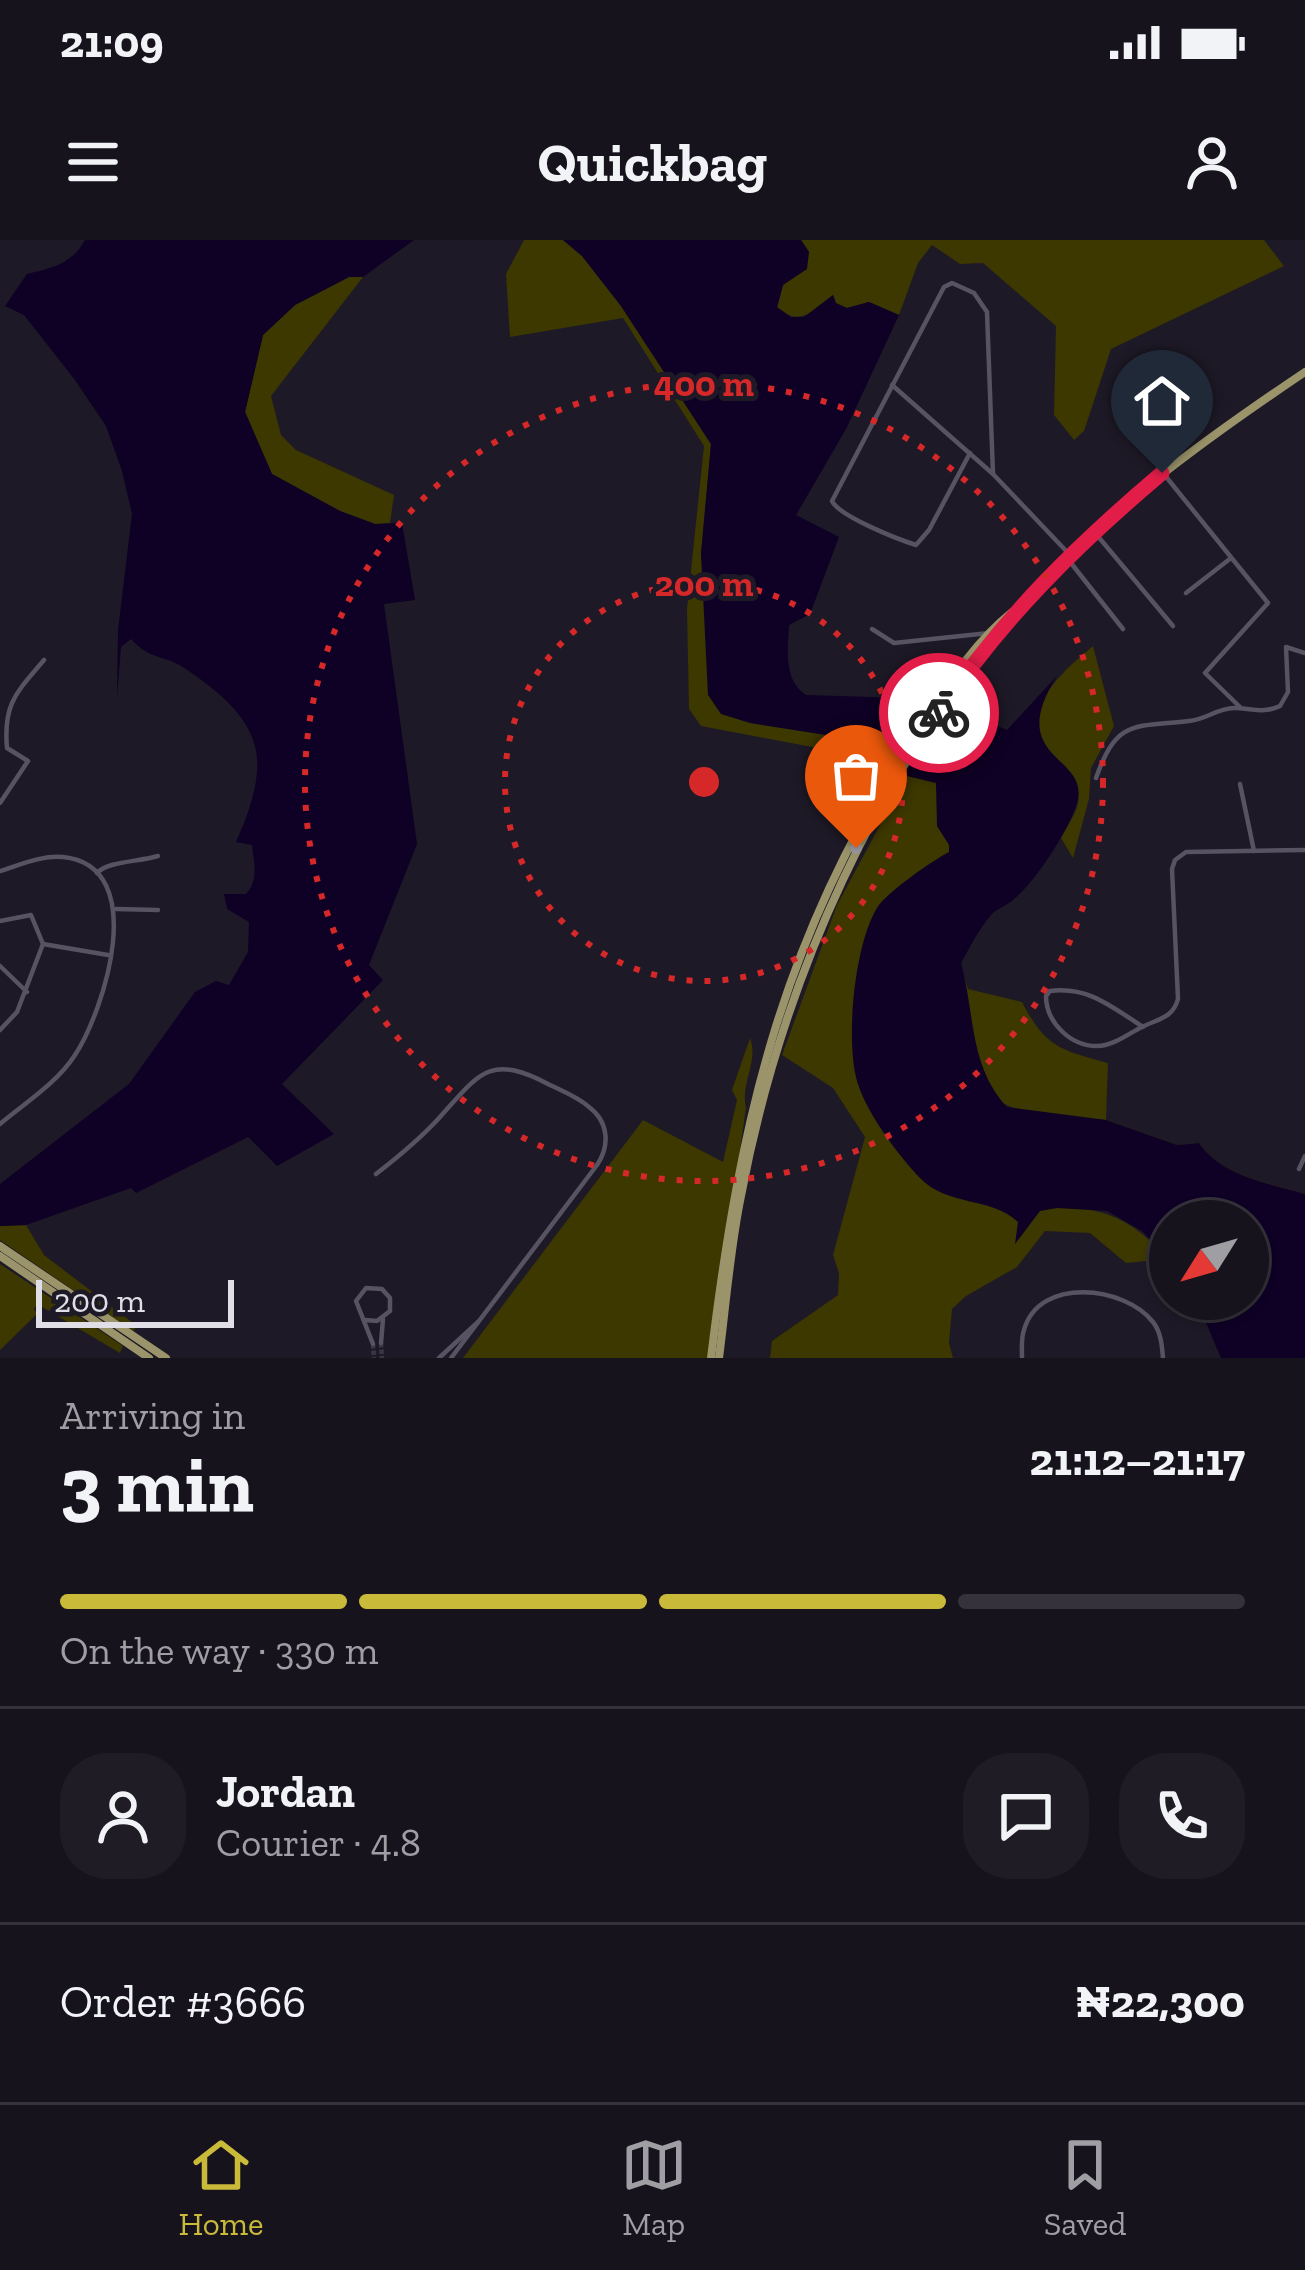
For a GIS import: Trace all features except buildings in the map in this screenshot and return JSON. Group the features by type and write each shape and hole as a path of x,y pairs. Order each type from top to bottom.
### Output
{"main road":[{"path":"963,670 1094,532 1162,473 1305,372"},
{"path":"715,1358 743,1143 773,1027 823,896 879,797 963,670 989,633 1024,602"},
{"path":"0,1246 166,1358"},
{"path":"0,1256 149,1358"}],"street":[{"path":"970,453 929,530 916,545 835,510 832,501 944,287 961,285 974,292 987,312 993,474"},
{"path":"892,385 993,474 1068,557 1123,629"},
{"path":"1162,473 1268,603 1205,673 1241,708"},
{"path":"1094,532 1173,626"},
{"path":"1186,593 1231,558"},
{"path":"872,629 894,643 989,633"},
{"path":"1096,778 1108,744 1121,732 1172,721 1193,722 1227,708 1258,712 1280,706 1288,692 1286,646 1305,652"},
{"path":"0,802 28,760 7,748 10,703 44,661"},
{"path":"1240,784 1254,851"},
{"path":"1143,1027 1086,993 1059,989 1046,996 1047,1010 1057,1028 1084,1044 1109,1044 1143,1027 1174,1011 1178,999 1175,860 1186,852 1305,850"},
{"path":"96,874 110,864 132,864 158,856"},
{"path":"0,871 61,857 80,862 96,874 116,909 104,990 76,1054 0,1124"},
{"path":"116,909 158,910"},
{"path":"0,921 31,915 43,944 27,992 0,1030"},
{"path":"43,944 109,955"},
{"path":"0,966 27,992"},
{"path":"376,1174 428,1130 473,1078 493,1069 523,1071 586,1104 599,1118 606,1137 603,1156 451,1358"},
{"path":"1299,1169 1305,1156"},
{"path":"382,1288 390,1298 390,1310 382,1319 377,1344 357,1312 361,1291 382,1288"},
{"path":"1022,1358 1022,1333 1030,1317 1053,1298 1078,1292 1112,1297 1142,1311 1159,1333 1163,1358"},
{"path":"439,1358 482,1318"},
{"path":"365,1320 382,1319"}],"shaded area":[{"path":"85,240 414,240 363,277 349,277 295,305 263,335 245,412 272,474 340,511 375,524 402,523 415,600 384,604 417,844 369,965 383,980 282,1084 334,1134 277,1166 248,1137 136,1193 131,1188 26,1225 0,1226 0,1184 129,1084 195,992 216,981 229,985 248,952 249,922 227,909 224,894 246,894 254,877 252,845 236,842 255,787 255,744 246,725 212,688 131,639 121,647 117,698 118,630 132,514 122,471 106,426 75,380 24,315 5,306 27,274 68,260"},
{"path":"524,240 563,240 582,256 621,306 711,444 701,554 721,713 883,745 870,758 701,726 689,709 687,609 704,446 623,318 510,337 506,274"},
{"path":"563,240 801,240 809,252 807,269 783,285 777,307 791,317 804,317 833,295 836,303 847,308 869,302 899,315 846,429 796,515 839,537 810,614 789,625 788,663 794,681 806,695 905,698 918,692 1007,730 1057,676 1043,704 1039,726 1044,742 1073,776 1078,789 1076,806 1040,869 1014,899 991,915 961,963 979,1057 1007,1107 1106,1120 1177,1145 1199,1143 1233,1171 1305,1194 1305,1358 1221,1358 1205,1320 1269,1320 1269,1200 1149,1200 1149,1238 1107,1211 1057,1208 1040,1211 1015,1244 1018,1222 995,1208 931,1187 885,1135 859,1087 855,1069 852,1023 857,970 869,925 882,901 949,852 937,826 936,783 907,776 883,744 750,723 721,714 708,695 701,554 711,444 621,306 582,256"},
{"path":"801,240 1264,240 1284,266 1111,349 1084,431 1074,440 1054,415 1056,326 983,263 960,264 932,245 918,263 899,315 869,302 847,308 836,304 833,295 813,311 792,316 777,308 783,285 809,252"},
{"path":"349,277 363,277 271,396 281,435 296,450 394,495 390,523 375,524 340,511 272,474 245,412 263,335 295,305"},
{"path":"1093,646 1114,726 1091,768 1089,799 1073,858 1061,838 1077,807 1077,788 1041,740 1037,725 1046,695"},
{"path":"883,745 944,769 951,856 894,917 1045,1203 1100,1212 1127,1223 1149,1240 1149,1263 1126,1263 1090,1233 1045,1231 1017,1267 952,1309 949,1343 953,1358 770,1358 772,1341 838,1295 839,1273 833,1255 865,1137 833,1088 782,1055 837,905 907,775"},
{"path":"960,963 968,989 1022,1002 1056,1045 1108,1063 1106,1120 1026,1113 969,1089"},
{"path":"750,1038 746,1108 710,1358 463,1358 643,1120 723,1162 737,1100 732,1090"},
{"path":"1106,1120 1177,1145 1199,1143 1233,1171 1305,1194 1305,1358 1280,1243 1269,1235 1269,1200 1219,1200"},
{"path":"26,1225 44,1255 137,1326 133,1331 0,1240 0,1226"},
{"path":"0,1264 123,1346 120,1353 37,1304 37,1314 0,1350"}],"tunnel":[{"path":"381,1343 382,1358"},
{"path":"373,1344 374,1358"}],"way so far":[{"path":"856,848 939,713"}],"route":[{"path":"939,713 975,660 1026,600 1162,473"}]}
